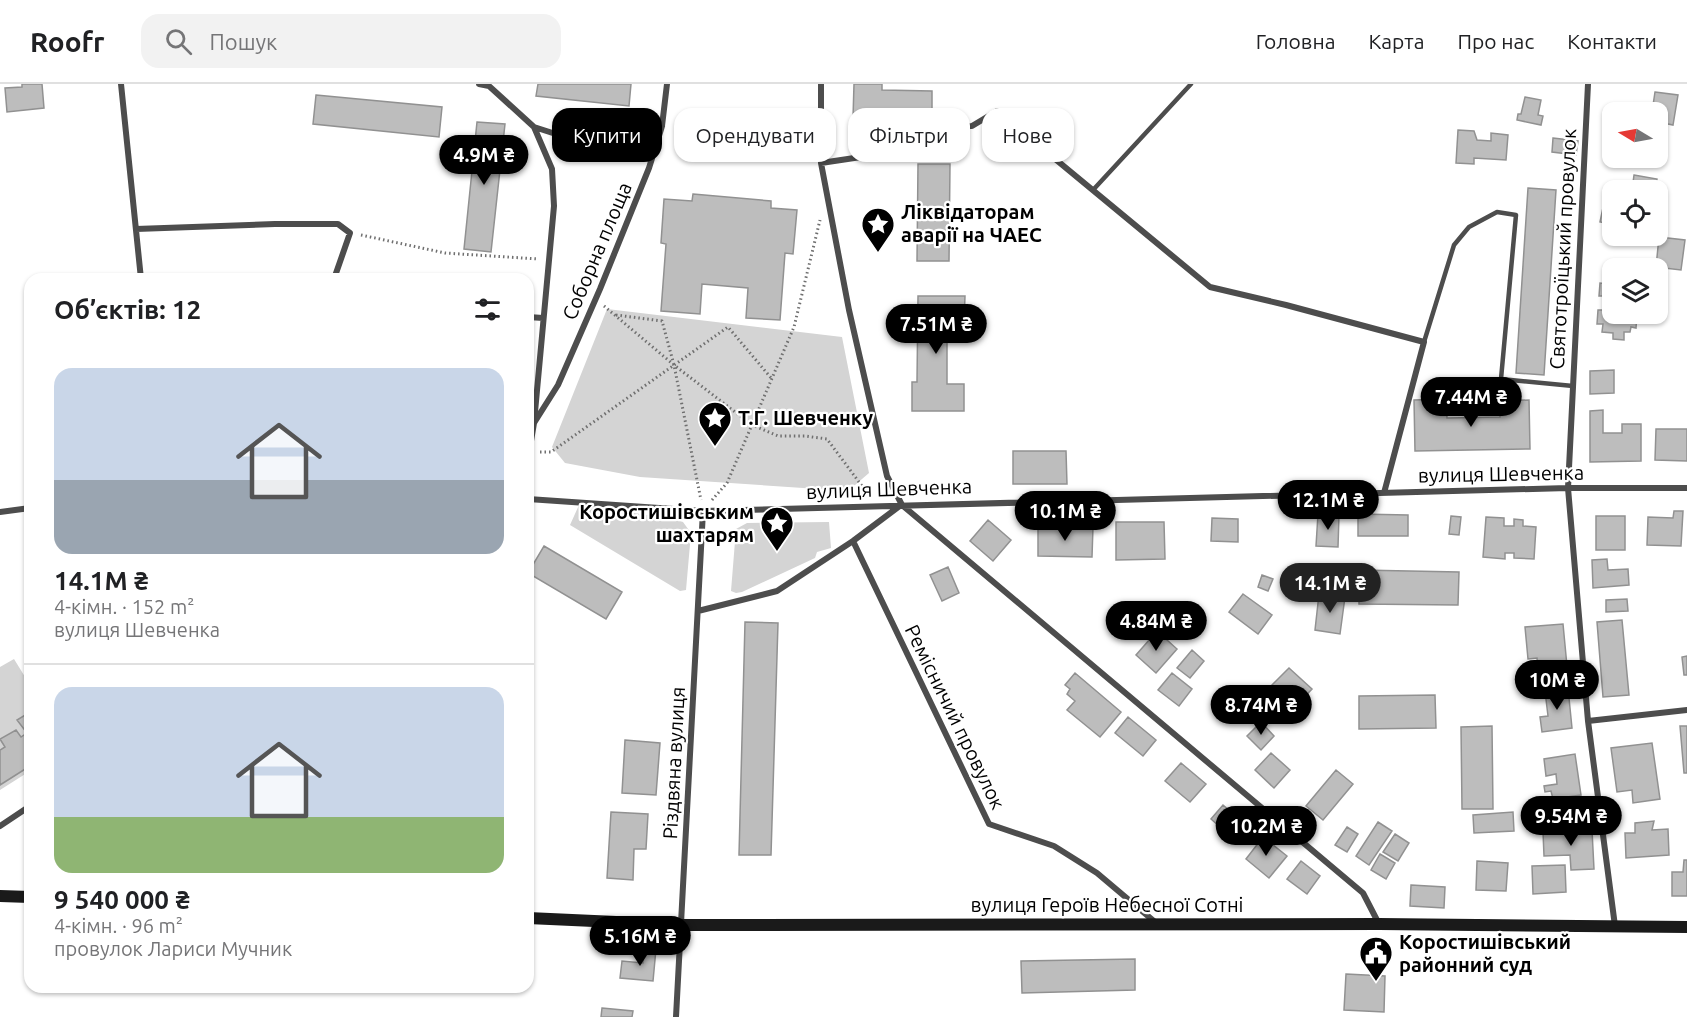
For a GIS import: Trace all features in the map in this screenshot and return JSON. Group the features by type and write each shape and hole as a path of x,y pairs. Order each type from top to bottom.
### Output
{"street":[{"path":"121,84 140,273"},
{"path":"479,84 489,86 534,127 552,169 554,206 534,423"},
{"name":"Соборна площа","path":"534,423 558,385 649,168 663,126 667,84"},
{"path":"821,84 821,163 849,310 887,476 902,505 1363,893 1379,924"},
{"name":"Святотроїцький провулок","path":"1588,84 1568,488 1588,721 1615,926"},
{"path":"821,163 900,151 931,127 972,126 997,111 1210,287 1424,342 1384,493"},
{"path":"534,127 562,136 595,141 633,138 663,126"},
{"path":"136,229 339,224 350,233 336,273"},
{"path":"534,317 543,318"},
{"name":"вулиця Шевченка","path":"534,499 703,511 1568,488 1687,488"},
{"path":"698,611 777,591 853,541 902,505"},
{"path":"0,512 24,509"},
{"name":"Різдвяна вулиця","path":"676,1017 703,511"},
{"name":"Ремісничий провулок","path":"853,541 989,824 1054,846 1097,873 1158,924"},
{"path":"1588,721 1687,710"},
{"path":"0,826 24,810"},
{"path":"0,896 24,897"},
{"name":"вулиця Героїв Небесної Сотні","path":"534,918 682,925 1379,924 1687,927"}],"lane":[{"path":"1093,190 1191,84"},
{"path":"1424,342 1454,245 1469,227 1497,212 1516,215 1501,379 1573,386"}],"path":[{"path":"703,511 727,483 794,327 827,192"},
{"path":"350,233 445,254 549,260"},
{"path":"596,299 674,365 752,425 778,435 827,439 862,486"},
{"path":"614,315 662,321 674,365 703,511"},
{"path":"534,455 551,452 728,327 772,379"}],"shaded area":[{"path":"607,309 842,337 869,473 848,491 640,477 565,463 552,447"},
{"path":"579,505 683,522 691,533 686,590 680,591 570,525"},
{"path":"829,522 831,548 817,552 815,558 742,592 731,591 736,529 747,523"},
{"path":"14,659 24,675 24,775 0,790 0,667"}],"building":[{"path":"22,84 42,84 44,108 7,112 5,88 22,87"},
{"path":"538,84 631,84 629,106 536,96"},
{"path":"854,84 882,84 882,90 932,91 932,108 853,108"},
{"path":"1655,92 1678,95 1673,125 1668,124 1668,102 1654,102"},
{"path":"316,95 442,107 439,137 313,124"},
{"path":"1525,97 1541,100 1538,115 1543,116 1541,125 1517,120 1518,114 1521,114"},
{"path":"477,122 505,124 491,252 464,249"},
{"path":"1458,130 1474,131 1477,140 1491,141 1491,133 1508,135 1506,160 1474,158 1474,164 1456,163"},
{"path":"1553,138 1578,141 1576,155 1552,152"},
{"path":"918,164 950,164 949,261 917,261"},
{"path":"1634,175 1657,179 1657,180 1633,180"},
{"path":"1528,188 1556,190 1544,375 1516,373"},
{"path":"693,194 771,201 771,208 797,210 793,254 785,253 780,320 746,318 748,288 702,284 700,314 661,311 666,244 661,243 664,199 692,201"},
{"path":"1668,238 1685,240 1681,270 1668,268 1668,258 1657,258 1658,246 1668,246"},
{"path":"1600,283 1602,283 1602,296 1599,296"},
{"path":"918,296 965,296 964,323 947,323 947,384 964,384 964,411 912,411 912,382 917,382"},
{"path":"1598,310 1602,310 1602,324 1597,324"},
{"path":"1603,324 1636,324 1636,328 1631,327 1630,332 1624,332 1624,340 1613,339 1613,333 1602,332"},
{"path":"1614,370 1614,393 1590,394 1590,371"},
{"path":"1446,399 1447,418 1500,417 1500,401 1529,400 1530,449 1415,451 1414,400"},
{"path":"1603,410 1603,433 1622,433 1622,424 1641,424 1641,461 1590,462 1590,411"},
{"path":"1656,429 1687,429 1687,461 1655,460"},
{"path":"1013,451 1066,451 1067,484 1013,484"},
{"path":"1674,511 1683,511 1681,546 1647,545 1648,517 1673,518"},
{"path":"1318,514 1339,515 1338,547 1316,546"},
{"path":"1358,514 1408,515 1408,536 1358,536"},
{"path":"1451,516 1461,517 1459,535 1449,534"},
{"path":"1596,516 1625,516 1625,550 1596,550"},
{"path":"1486,517 1504,518 1504,526 1514,526 1514,519 1523,520 1523,526 1536,527 1534,559 1514,558 1514,553 1505,553 1505,559 1483,557"},
{"path":"1212,518 1238,519 1238,542 1211,541"},
{"path":"988,520 1011,540 993,561 970,541"},
{"path":"1116,522 1164,522 1165,559 1116,560"},
{"path":"1038,527 1093,527 1092,557 1038,556"},
{"path":"544,546 622,592 606,619 534,577 534,563"},
{"path":"1607,559 1608,570 1628,569 1629,585 1593,588 1592,560"},
{"path":"948,567 959,593 942,601 930,575"},
{"path":"1359,570 1459,572 1458,605 1359,604"},
{"path":"1262,575 1273,579 1268,591 1258,587"},
{"path":"1243,594 1272,615 1258,634 1229,612"},
{"path":"1319,594 1345,597 1340,634 1315,630"},
{"path":"1627,599 1628,611 1606,612 1606,600"},
{"path":"1622,620 1629,695 1603,697 1597,622"},
{"path":"745,622 778,623 771,855 739,855"},
{"path":"1563,624 1567,666 1538,669 1537,658 1528,659 1525,627"},
{"path":"1157,631 1177,649 1156,673 1136,655"},
{"path":"1192,650 1204,661 1190,678 1177,668"},
{"path":"1687,656 1687,675 1684,675 1682,657"},
{"path":"1289,668 1312,689 1295,707 1272,685"},
{"path":"1075,673 1121,712 1100,737 1067,710 1075,701 1067,694 1070,689 1065,685"},
{"path":"1172,673 1192,689 1179,706 1158,690"},
{"path":"1568,688 1572,728 1542,732 1540,717 1548,716 1545,691"},
{"path":"1435,695 1436,728 1359,729 1359,696"},
{"path":"24,716 24,729 17,720"},
{"path":"1128,717 1156,740 1143,756 1115,733"},
{"path":"1261,722 1274,736 1261,750 1247,736"},
{"path":"1492,726 1493,809 1462,809 1461,727"},
{"path":"1680,726 1687,726 1687,773 1684,773"},
{"path":"16,730 21,737 24,735 24,770 0,785 0,750 5,747 0,739"},
{"path":"625,740 660,743 656,795 622,793"},
{"path":"1652,743 1660,799 1633,803 1632,790 1617,792 1611,748"},
{"path":"1271,753 1290,770 1274,788 1255,770"},
{"path":"1575,754 1581,795 1553,799 1551,791 1545,792 1544,786 1557,784 1556,774 1546,776 1544,759"},
{"path":"1181,763 1206,784 1190,802 1165,781"},
{"path":"1336,770 1353,784 1323,820 1306,806"},
{"path":"1223,805 1242,821 1230,836 1211,819"},
{"path":"611,812 648,814 646,849 634,849 633,880 607,878"},
{"path":"1513,812 1514,831 1474,833 1473,815"},
{"path":"1654,821 1652,830 1668,829 1669,855 1626,858 1625,833 1635,833 1635,823"},
{"path":"1378,822 1392,831 1369,865 1356,856"},
{"path":"1347,827 1358,834 1347,852 1335,845"},
{"path":"1592,830 1594,869 1571,870 1570,855 1544,856 1543,832"},
{"path":"1395,834 1409,843 1398,861 1383,852"},
{"path":"1263,837 1287,856 1269,878 1246,859"},
{"path":"1380,854 1395,863 1386,879 1371,870"},
{"path":"1684,860 1687,860 1687,896 1672,896 1672,872 1683,872"},
{"path":"1301,861 1320,876 1307,894 1287,879"},
{"path":"1477,861 1508,863 1506,891 1476,890"},
{"path":"1565,865 1566,892 1533,894 1532,866"},
{"path":"1411,885 1445,887 1444,908 1410,906"},
{"path":"644,948 656,949 653,981 620,978 622,961 643,963"},
{"path":"1135,959 1135,990 1022,993 1021,961"},
{"path":"1346,974 1385,976 1384,1012 1344,1010"},
{"path":"602,1008 633,1011 632,1017 601,1017"}],"place":[{"name":"Ліквідаторам аварії на ЧАЕС","path":"878,253"},
{"name":"Т.Г. Шевченку","path":"715,447"},
{"name":"Коростишівським шахтарям","path":"777,552"},
{"name":"Коростишівський районний суд","path":"1376,982"}]}
